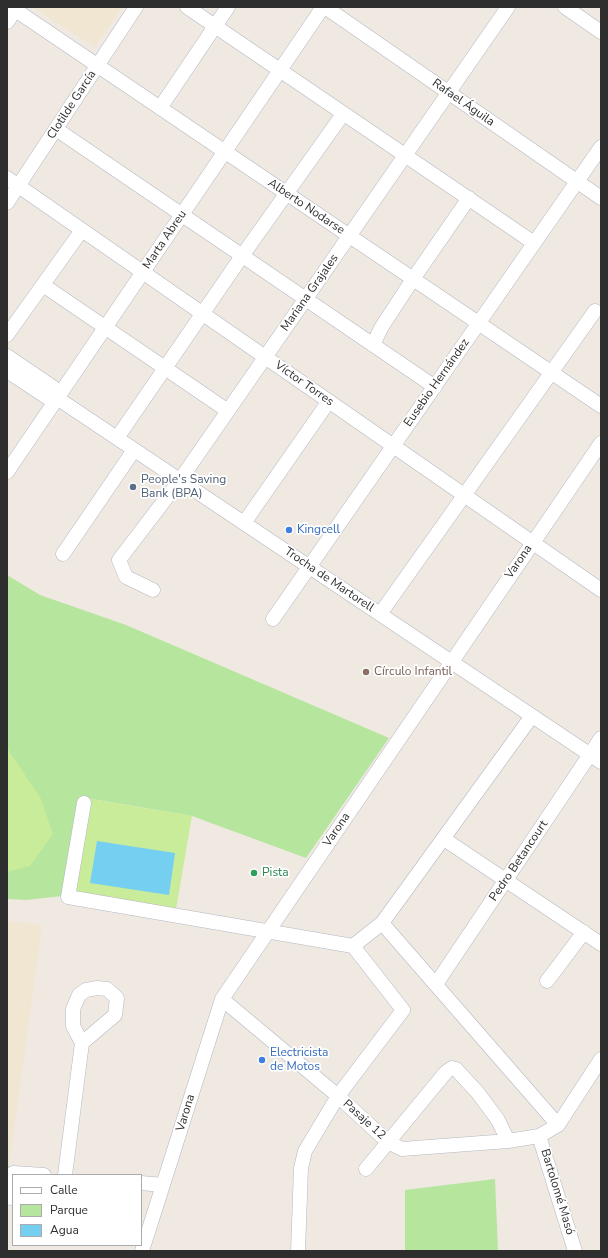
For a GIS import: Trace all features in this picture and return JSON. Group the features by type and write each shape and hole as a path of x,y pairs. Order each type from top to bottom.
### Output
{"street":[{"name":"Clotilde García","path":"7,203 13,182 56,129 136,7"},
{"path":"186,7 534,243"},
{"path":"160,108 228,7"},
{"name":"Marta Abreu","path":"7,472 324,7"},
{"name":"Rafael Águila","path":"324,7 601,198"},
{"name":"Mariana Grajales","path":"153,590 126,577 119,560 180,480 508,7"},
{"path":"565,7 601,32"},
{"name":"Alberto Nodarse","path":"13,9 601,406"},
{"path":"7,22 13,9"},
{"path":"117,438 166,369 202,313 343,114"},
{"path":"56,129 434,387"},
{"name":"Eusebio Hernández","path":"273,619 601,147"},
{"name":"Víctor Torres","path":"13,182 601,590"},
{"path":"373,345 413,279 469,198"},
{"path":"7,335 82,230"},
{"path":"43,285 228,411"},
{"path":"380,614 553,373 595,311"},
{"name":"Trocha de Martorell","path":"7,356 54,388 57,398"},
{"name":"Trocha de Martorell","path":"7,371 48,398 57,398 595,758"},
{"path":"244,523 329,401"},
{"name":"Varona","path":"142,1251 222,999 601,443"},
{"path":"63,554 134,450"},
{"path":"353,946 382,923 532,716"},
{"name":"Pedro Betancourt","path":"436,984 506,880 595,758 601,738"},
{"path":"84,803 68,897 353,946 403,1010 338,1096 305,1151 301,1168 298,1251"},
{"path":"444,839 601,944"},
{"path":"382,923 558,1125"},
{"path":"547,981 584,932"},
{"name":"Pasaje 12","path":"222,999 338,1096 388,1142 402,1149 508,1141 539,1136"},
{"path":"65,1174 82,1043"},
{"name":"Bartolomé Masó","path":"575,1251 539,1136 558,1125 601,1059"},
{"path":"366,1169 446,1072 452,1068 456,1069 478,1093 498,1120 508,1141"},
{"path":"13,1174 28,1174"},
{"path":"142,1183 163,1185"},
{"path":"7,1197 11,1198 12,1186"}],"shaded area":[{"path":"32,7 122,7 95,47"},
{"path":"7,921 42,925 7,1180"}],"green space":[{"path":"7,575 40,595 126,625 389,738 306,858 192,816 80,797 62,896 26,900 7,899"},
{"path":"7,748 41,799 53,834 30,866 7,872"},
{"path":"91,799 192,816 176,909 75,892"},
{"path":"495,1179 498,1251 405,1251 405,1190"}],"water":[{"path":"97,841 175,853 169,895 90,883"}],"place":[{"name":"People's Saving Bank (BPA)","path":"133,487"},
{"name":"Kingcell","path":"289,530"},
{"name":"Círculo Infantil","path":"366,672"},
{"name":"Pista","path":"254,873"},
{"name":"Electricista de Motos","path":"262,1060"}]}
